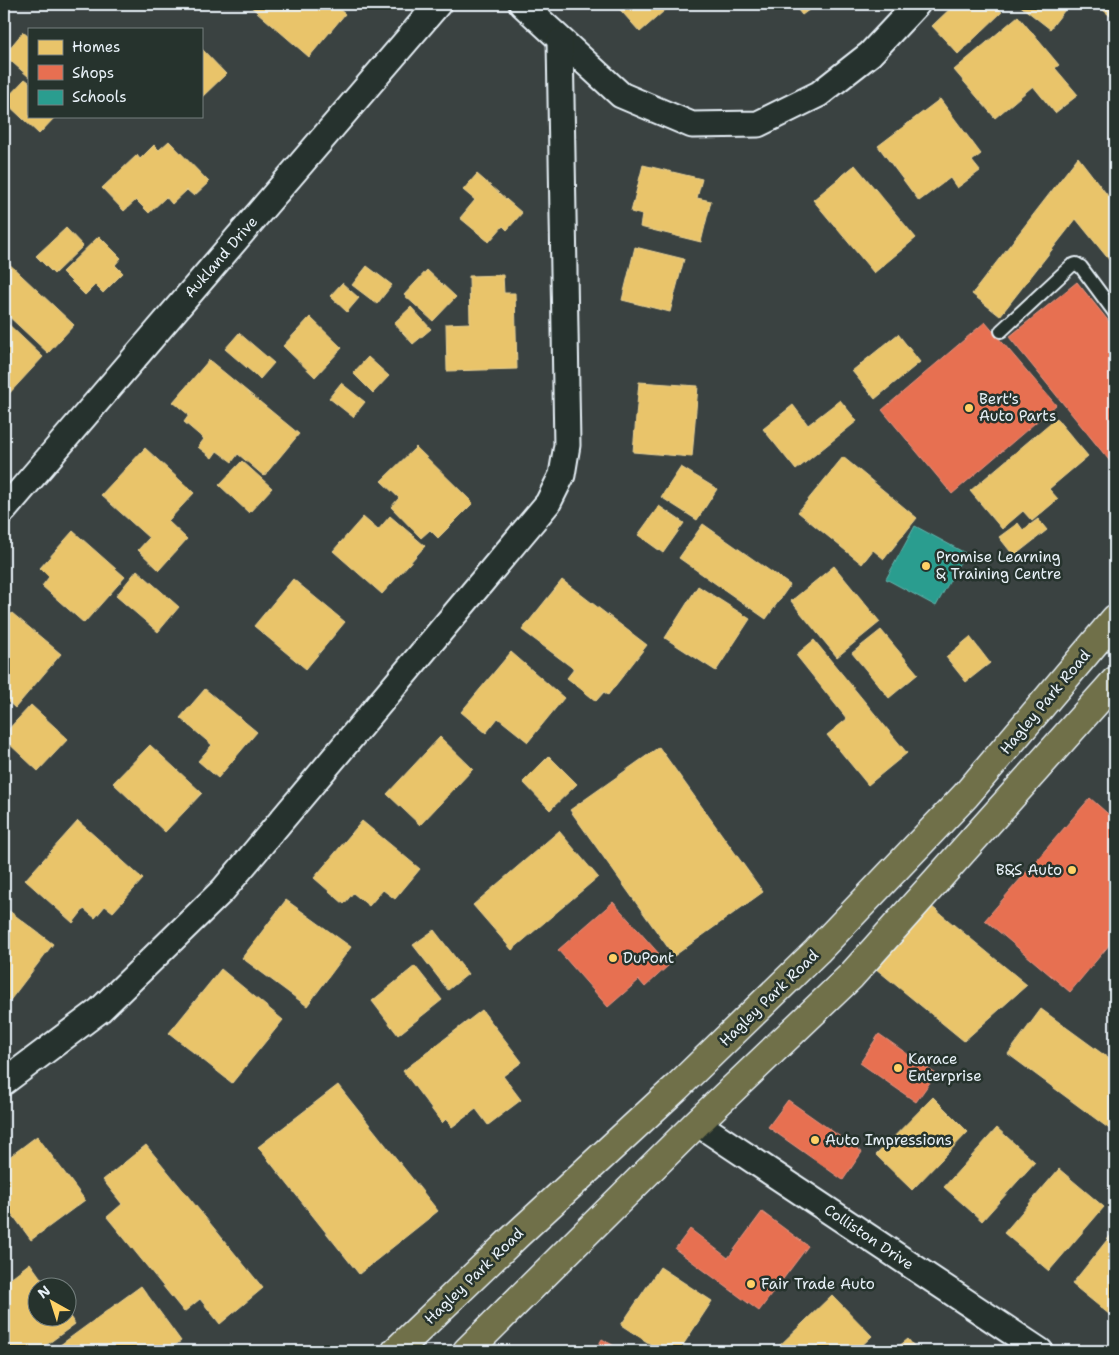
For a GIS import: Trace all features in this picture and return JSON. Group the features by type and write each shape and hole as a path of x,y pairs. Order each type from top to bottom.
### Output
{"main road":[{"name":"Hagley Park Road","path":"396,1351 518,1234 677,1087 817,951 966,795 1115,619"},
{"path":"467,1351 697,1123 851,976 1115,681"}],"street":[{"name":"Aukland Drive","path":"4,510 438,4"},
{"path":"522,4 560,41 621,95 692,125 758,124 819,94 870,54 917,4"},
{"path":"4,1082 100,1010 223,890 548,502 562,475 567,445 560,41"},
{"name":"Colliston Drive","path":"697,1123 1040,1351"}],"lane":[{"path":"1002,331 1071,266 1076,264 1081,267 1115,314"}],"building: Homes":[{"path":"333,4 345,14 309,57 249,5"},
{"path":"615,4 672,4 640,32"},
{"path":"793,4 817,4 802,15"},
{"path":"955,4 994,4 1002,12 958,54 932,26"},
{"path":"1018,4 1065,4 1068,6 1050,29"},
{"path":"1096,4 1115,4 1115,20"},
{"path":"1018,16 1059,65 1055,68 1078,95 1055,113 1033,86 995,118 954,70"},
{"path":"23,32 28,36 28,76 4,55"},
{"path":"202,49 226,74 202,97"},
{"path":"25,79 28,81 28,118 54,118 39,134 4,101"},
{"path":"940,99 981,154 972,161 980,171 957,188 950,178 919,201 878,146"},
{"path":"169,141 209,182 194,196 187,190 172,204 166,197 149,213 136,200 124,211 102,188 137,155 140,159 154,145 159,150"},
{"path":"1078,157 1115,205 1115,267 1076,219 1000,316 972,294"},
{"path":"643,165 702,179 697,198 711,201 701,242 640,227 642,215 631,212"},
{"path":"855,165 916,238 874,273 813,200"},
{"path":"477,174 522,213 507,230 503,226 489,242 460,218 475,200 463,190"},
{"path":"66,228 83,246 54,274 36,256"},
{"path":"99,236 121,258 115,265 123,273 103,293 95,285 85,295 62,272"},
{"path":"635,247 684,259 670,312 622,300"},
{"path":"4,259 74,325 48,353 4,312"},
{"path":"367,266 392,285 377,304 352,285"},
{"path":"427,270 456,297 433,321 404,295"},
{"path":"503,275 504,293 515,293 517,369 447,371 446,324 470,323 469,276"},
{"path":"342,283 359,298 347,312 330,296"},
{"path":"411,307 431,329 413,344 394,323"},
{"path":"310,317 342,348 315,377 283,346"},
{"path":"4,320 43,357 5,398 4,397"},
{"path":"239,333 274,363 260,379 225,349"},
{"path":"898,334 920,362 875,399 852,371"},
{"path":"368,357 389,376 373,393 353,373"},
{"path":"209,360 299,434 264,476 238,454 232,462 217,451 212,458 198,447 204,439 184,422 189,415 173,402"},
{"path":"639,382 698,386 692,457 633,452"},
{"path":"341,383 365,402 353,417 329,398"},
{"path":"840,400 857,421 796,470 763,429 793,405 808,425"},
{"path":"1056,418 1088,456 1049,489 1058,499 1032,521 1023,511 1002,529 970,491"},
{"path":"416,447 473,503 438,538 430,530 421,538 391,507 399,498 381,481"},
{"path":"145,448 194,493 168,521 187,539 159,570 138,550 149,538 101,495"},
{"path":"843,457 917,518 884,559 873,550 862,564 798,512"},
{"path":"242,461 272,488 249,513 219,485"},
{"path":"681,467 717,489 697,520 661,497"},
{"path":"659,506 684,523 663,553 638,535"},
{"path":"390,516 425,546 382,594 333,551 363,517 378,530"},
{"path":"1038,519 1047,530 1014,556 999,537 1018,523 1023,530"},
{"path":"703,524 790,585 766,619 679,558"},
{"path":"73,531 125,577 84,623 42,586 49,577 40,568"},
{"path":"834,566 880,622 837,657 791,601"},
{"path":"137,570 179,607 158,632 116,596"},
{"path":"293,579 345,622 306,669 254,626"},
{"path":"562,580 647,645 608,695 604,692 596,701 567,678 574,669 522,630"},
{"path":"698,586 750,619 716,671 665,638"},
{"path":"12,613 61,654 15,708 4,698 4,623"},
{"path":"881,630 918,674 889,698 852,653"},
{"path":"970,637 990,663 966,682 946,657"},
{"path":"814,640 907,753 868,785 827,735 847,719 796,655"},
{"path":"511,652 564,698 528,742 498,718 486,733 461,712"},
{"path":"205,689 257,732 218,778 198,761 212,745 180,718"},
{"path":"31,705 68,739 38,771 4,739 4,734"},
{"path":"440,737 473,769 420,825 387,794"},
{"path":"150,745 202,793 165,832 113,783"},
{"path":"659,747 763,892 674,956 570,810"},
{"path":"549,756 577,784 550,810 523,782"},
{"path":"78,821 143,879 113,912 105,906 95,918 84,909 73,923 25,880"},
{"path":"362,821 420,869 395,899 383,890 369,906 353,893 344,904 314,878"},
{"path":"559,831 598,877 512,950 473,905"},
{"path":"286,900 351,947 307,1006 242,958"},
{"path":"931,906 1027,985 964,1041 875,968"},
{"path":"4,907 53,944 8,1003 4,1000"},
{"path":"434,930 468,974 448,990 413,945"},
{"path":"415,966 442,1000 398,1035 372,1001"},
{"path":"221,969 283,1020 232,1083 169,1033"},
{"path":"1041,1009 1115,1063 1115,1133 1008,1054"},
{"path":"482,1010 522,1062 503,1076 521,1100 488,1125 476,1109 452,1127 446,1119 442,1123 403,1071"},
{"path":"338,1085 438,1211 359,1274 258,1147"},
{"path":"933,1097 968,1132 912,1190 876,1155"},
{"path":"997,1128 1035,1162 982,1221 944,1187"},
{"path":"37,1136 85,1200 31,1240 4,1203 4,1161"},
{"path":"146,1145 263,1288 220,1324 200,1299 184,1312 107,1217 122,1204 103,1180"},
{"path":"1059,1169 1104,1207 1049,1271 1004,1233"},
{"path":"1115,1230 1115,1319 1072,1284"},
{"path":"30,1263 41,1278 28,1278 28,1328 70,1328 38,1351 4,1351 4,1283"},
{"path":"660,1267 712,1301 679,1351 661,1351 621,1325"},
{"path":"141,1286 181,1341 167,1351 52,1351"},
{"path":"832,1295 872,1336 856,1351 774,1351"},
{"path":"908,1339 918,1351 893,1351"}],"building: Shops":[{"path":"1077,282 1115,329 1115,463 1113,465 1009,337"},
{"name":"Bert's Auto Parts","path":"985,322 1056,405 952,494 882,410"},
{"name":"B&S Auto","path":"1090,798 1115,820 1115,938 1070,992 985,920"},
{"name":"DuPont","path":"613,902 669,965 645,987 639,980 608,1007 558,950"},
{"name":"Karace Enterprise","path":"879,1034 936,1074 916,1102 860,1063"},
{"name":"Auto Impressions","path":"788,1100 862,1152 843,1180 768,1127"},
{"name":"Fair Trade Auto","path":"762,1212 808,1246 759,1311 675,1249 690,1229 728,1258"},
{"path":"602,1339 623,1351 595,1351"}],"building: Schools":[{"name":"Promise Learning & Training Centre","path":"915,526 965,553 936,606 886,579"}],"place":[{"name":"Bert's Auto Parts","path":"969,408"},
{"name":"Promise Learning & Training Centre","path":"926,566"},
{"name":"B&S Auto","path":"1072,870"},
{"name":"DuPont","path":"613,958"},
{"name":"Karace Enterprise","path":"898,1068"},
{"name":"Auto Impressions","path":"815,1140"},
{"name":"Fair Trade Auto","path":"751,1284"}]}
